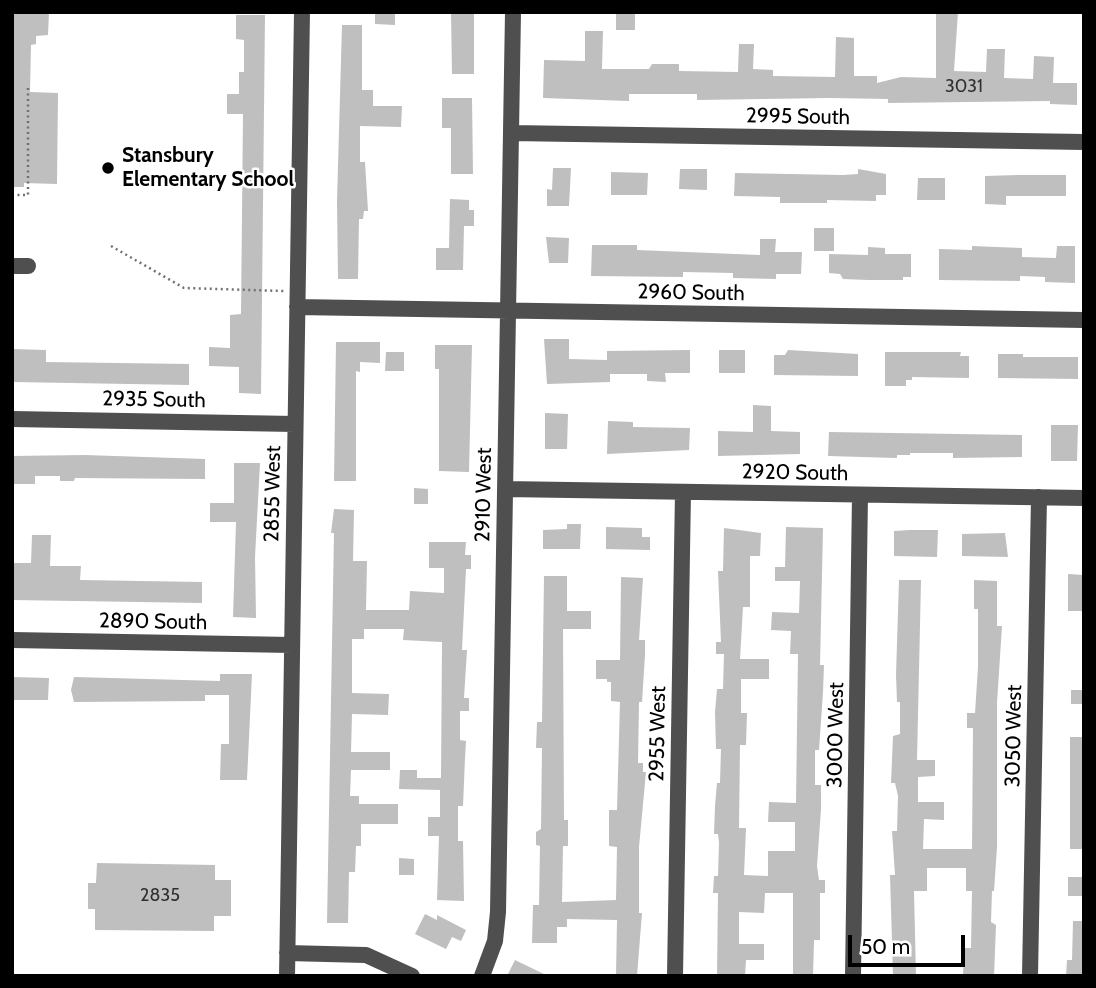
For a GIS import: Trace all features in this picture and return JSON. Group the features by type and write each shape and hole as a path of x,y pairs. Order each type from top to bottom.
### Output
{"street":[{"name":"2855 West","path":"287,976 302,12"},
{"name":"2910 West","path":"482,976 495,941 498,919 513,12"},
{"name":"2995 South","path":"511,133 1084,142"},
{"name":"2960 South","path":"297,307 1084,320"},
{"name":"2935 South","path":"12,419 295,424"},
{"name":"2920 South","path":"505,489 1084,498"},
{"name":"2955 West","path":"675,976 683,492"},
{"name":"3000 West","path":"853,976 860,495"},
{"name":"3050 West","path":"1030,976 1039,497"},
{"name":"2890 South","path":"12,640 292,645"},
{"path":"287,953 366,955 412,976"}],"path":[{"path":"12,195 28,195 28,85"},
{"path":"111,246 184,288 284,291"}],"building":[{"path":"12,12 49,12 48,35 36,36 36,44 31,45 30,92 58,93 57,184 24,183 24,187 12,187"},
{"path":"375,12 395,12 395,25 375,24"},
{"path":"451,12 474,12 474,74 452,74"},
{"path":"616,12 635,12 635,30 616,30"},
{"path":"936,12 958,12 954,71 986,72 987,49 1005,49 1004,78 1033,79 1034,56 1054,57 1053,83 1077,83 1077,105 1050,104 1050,101 888,103 888,99 829,98 697,100 697,94 629,94 629,101 543,98 544,60 585,61 585,31 603,31 602,69 649,69 652,64 679,64 679,71 738,72 739,44 754,44 753,69 773,70 773,76 835,77 836,37 854,38 854,76 877,76 877,83 901,77 936,78"},
{"path":"236,15 265,15 261,394 239,393 239,367 209,366 209,347 230,348 230,315 241,314 243,114 227,114 227,94 239,94 239,72 244,72 244,40 236,39"},
{"path":"342,25 362,25 362,90 373,90 373,106 402,106 401,127 360,126 360,162 365,162 368,211 364,211 363,219 359,219 358,279 338,279 337,201"},
{"path":"442,98 472,98 473,174 451,174 451,128 442,128"},
{"path":"553,168 571,168 569,206 547,206 547,189 552,190"},
{"path":"680,169 707,169 707,190 679,189"},
{"path":"858,169 886,174 886,195 876,195 876,201 827,200 827,203 780,203 780,197 734,196 735,173 843,175 858,174"},
{"path":"611,172 648,173 647,195 611,195"},
{"path":"1066,175 1066,196 1006,196 1006,205 985,204 985,176"},
{"path":"918,178 945,178 945,200 917,200"},
{"path":"450,199 469,200 469,210 474,210 474,226 464,226 463,270 436,270 436,248 449,248"},
{"path":"814,228 834,228 834,251 814,251"},
{"path":"546,237 569,238 568,263 549,263"},
{"path":"760,239 776,239 775,252 802,252 801,274 776,274 776,279 733,278 733,273 683,272 683,277 591,276 592,245 637,245 637,250 760,255"},
{"path":"972,246 1022,248 1022,257 1056,258 1057,246 1075,246 1075,283 1045,282 1045,277 1020,276 1020,281 939,280 939,249 972,250"},
{"path":"868,247 885,248 885,254 911,254 911,277 903,277 903,280 843,279 840,274 829,273 829,254 868,255"},
{"path":"544,339 569,339 569,359 607,360 607,351 690,350 690,373 665,373 666,382 647,381 647,374 610,374 610,382 547,384"},
{"path":"336,342 380,342 380,363 360,362 360,372 356,371 356,481 334,481"},
{"path":"435,345 472,345 469,472 439,471 439,369 435,369"},
{"path":"12,349 46,350 46,362 189,364 189,385 12,382"},
{"path":"719,350 745,350 745,373 719,373"},
{"path":"788,350 858,354 858,376 774,375 774,355 785,355"},
{"path":"386,352 404,352 404,371 385,371"},
{"path":"885,352 961,352 960,356 969,356 969,378 912,377 912,380 906,380 906,386 885,386"},
{"path":"998,354 1078,357 1078,379 998,378"},
{"path":"753,405 771,406 771,431 800,432 800,454 718,456 718,431 753,432"},
{"path":"545,413 568,414 567,449 545,449"},
{"path":"608,421 633,422 633,427 690,428 689,450 607,454"},
{"path":"1051,425 1078,425 1077,461 1051,461"},
{"path":"829,432 1022,435 1022,457 953,458 953,453 910,453 897,455 897,458 828,456"},
{"path":"85,455 205,459 205,479 75,478 74,481 60,481 60,476 35,476 35,484 12,484 12,456"},
{"path":"234,463 260,463 255,557 256,618 233,617 236,522 210,522 210,503 234,503"},
{"path":"414,488 428,489 428,504 414,504"},
{"path":"334,509 354,510 353,561 367,561 366,610 409,610 410,591 444,593 444,568 429,568 429,542 466,542 465,555 471,555 471,569 466,569 462,650 467,650 464,698 469,698 469,711 460,711 460,740 466,741 463,806 458,806 458,841 463,841 464,901 437,900 439,836 428,836 428,817 440,817 440,790 399,789 400,770 417,770 417,778 441,778 442,642 403,640 404,629 364,629 364,639 352,639 352,693 389,694 388,715 352,714 351,752 390,752 390,770 351,770 350,796 359,796 359,804 398,804 398,824 361,824 361,846 356,846 355,872 349,872 348,923 327,923 334,533 331,533"},
{"path":"567,524 581,524 580,549 543,549 543,530 567,529"},
{"path":"606,527 642,528 642,537 650,537 650,550 606,549"},
{"path":"786,527 823,528 820,665 824,665 819,750 815,750 815,785 821,785 817,866 819,880 825,880 825,893 820,893 820,940 814,940 813,976 793,976 793,893 765,893 764,913 739,912 739,944 764,944 764,960 746,960 745,976 717,976 718,893 713,893 714,876 718,876 719,843 718,834 714,834 721,749 716,749 715,712 717,689 723,689 724,654 716,654 716,642 721,642 718,571 723,571 724,528 761,533 760,556 750,556 750,607 743,607 740,659 769,659 769,679 741,679 741,713 747,713 746,745 740,745 739,828 746,828 744,875 768,876 768,851 795,851 795,822 768,822 769,802 796,803 798,654 790,654 791,631 771,630 772,612 799,613 800,581 775,581 775,567 785,567"},
{"path":"938,530 937,557 894,556 894,531"},
{"path":"1005,533 1008,557 962,556 962,534"},
{"path":"32,535 51,535 50,566 81,566 80,580 202,582 202,603 12,600 12,563 31,563"},
{"path":"1068,574 1084,575 1084,611 1068,611"},
{"path":"544,576 567,576 567,611 591,611 591,629 563,629 564,820 568,820 568,846 563,846 562,902 616,900 617,847 609,846 609,810 617,810 620,702 611,701 611,682 607,682 607,679 596,679 596,660 620,660 621,577 643,578 639,640 645,640 645,655 642,702 639,702 638,763 643,763 643,772 646,772 639,847 639,913 642,913 637,976 616,976 617,920 567,919 567,927 557,927 557,943 532,943 533,905 539,905 540,846 536,845 536,832 541,829 542,748 536,748 537,722 542,722"},
{"path":"899,580 921,580 917,760 935,760 935,776 918,777 918,802 944,802 944,820 924,819 923,849 972,849 973,728 967,728 967,713 975,713 978,667 978,609 974,609 974,580 997,581 997,626 1002,626 997,703 997,847 991,922 996,925 994,976 963,976 964,948 971,948 972,891 966,891 966,868 927,868 927,891 914,891 916,976 893,976 890,875 895,875 892,831 897,831 898,796 895,783 891,783 893,736 900,734 900,702 897,702 896,675"},
{"path":"220,674 252,674 247,780 220,780 221,744 229,744 229,695 205,695 205,701 74,702 71,690 74,677 220,681"},
{"path":"12,677 49,678 48,700 12,700"},
{"path":"1071,690 1084,690 1084,704 1071,704"},
{"path":"1070,737 1084,737 1084,849 1070,849"},
{"path":"399,858 414,859 414,875 399,875"},
{"path":"97,863 215,865 215,880 231,880 231,916 214,916 214,931 95,930 95,909 88,909 88,883 96,883"},
{"path":"1068,877 1084,877 1084,896 1068,896"},
{"path":"425,914 437,920 437,915 466,930 461,941 452,937 446,949 415,934"},
{"path":"1073,921 1084,921 1084,976 1066,976 1067,960 1072,960"},
{"path":"515,960 548,976 507,976"}],"place":[{"name":"Stansbury Elementary School","path":"108,168"}]}
